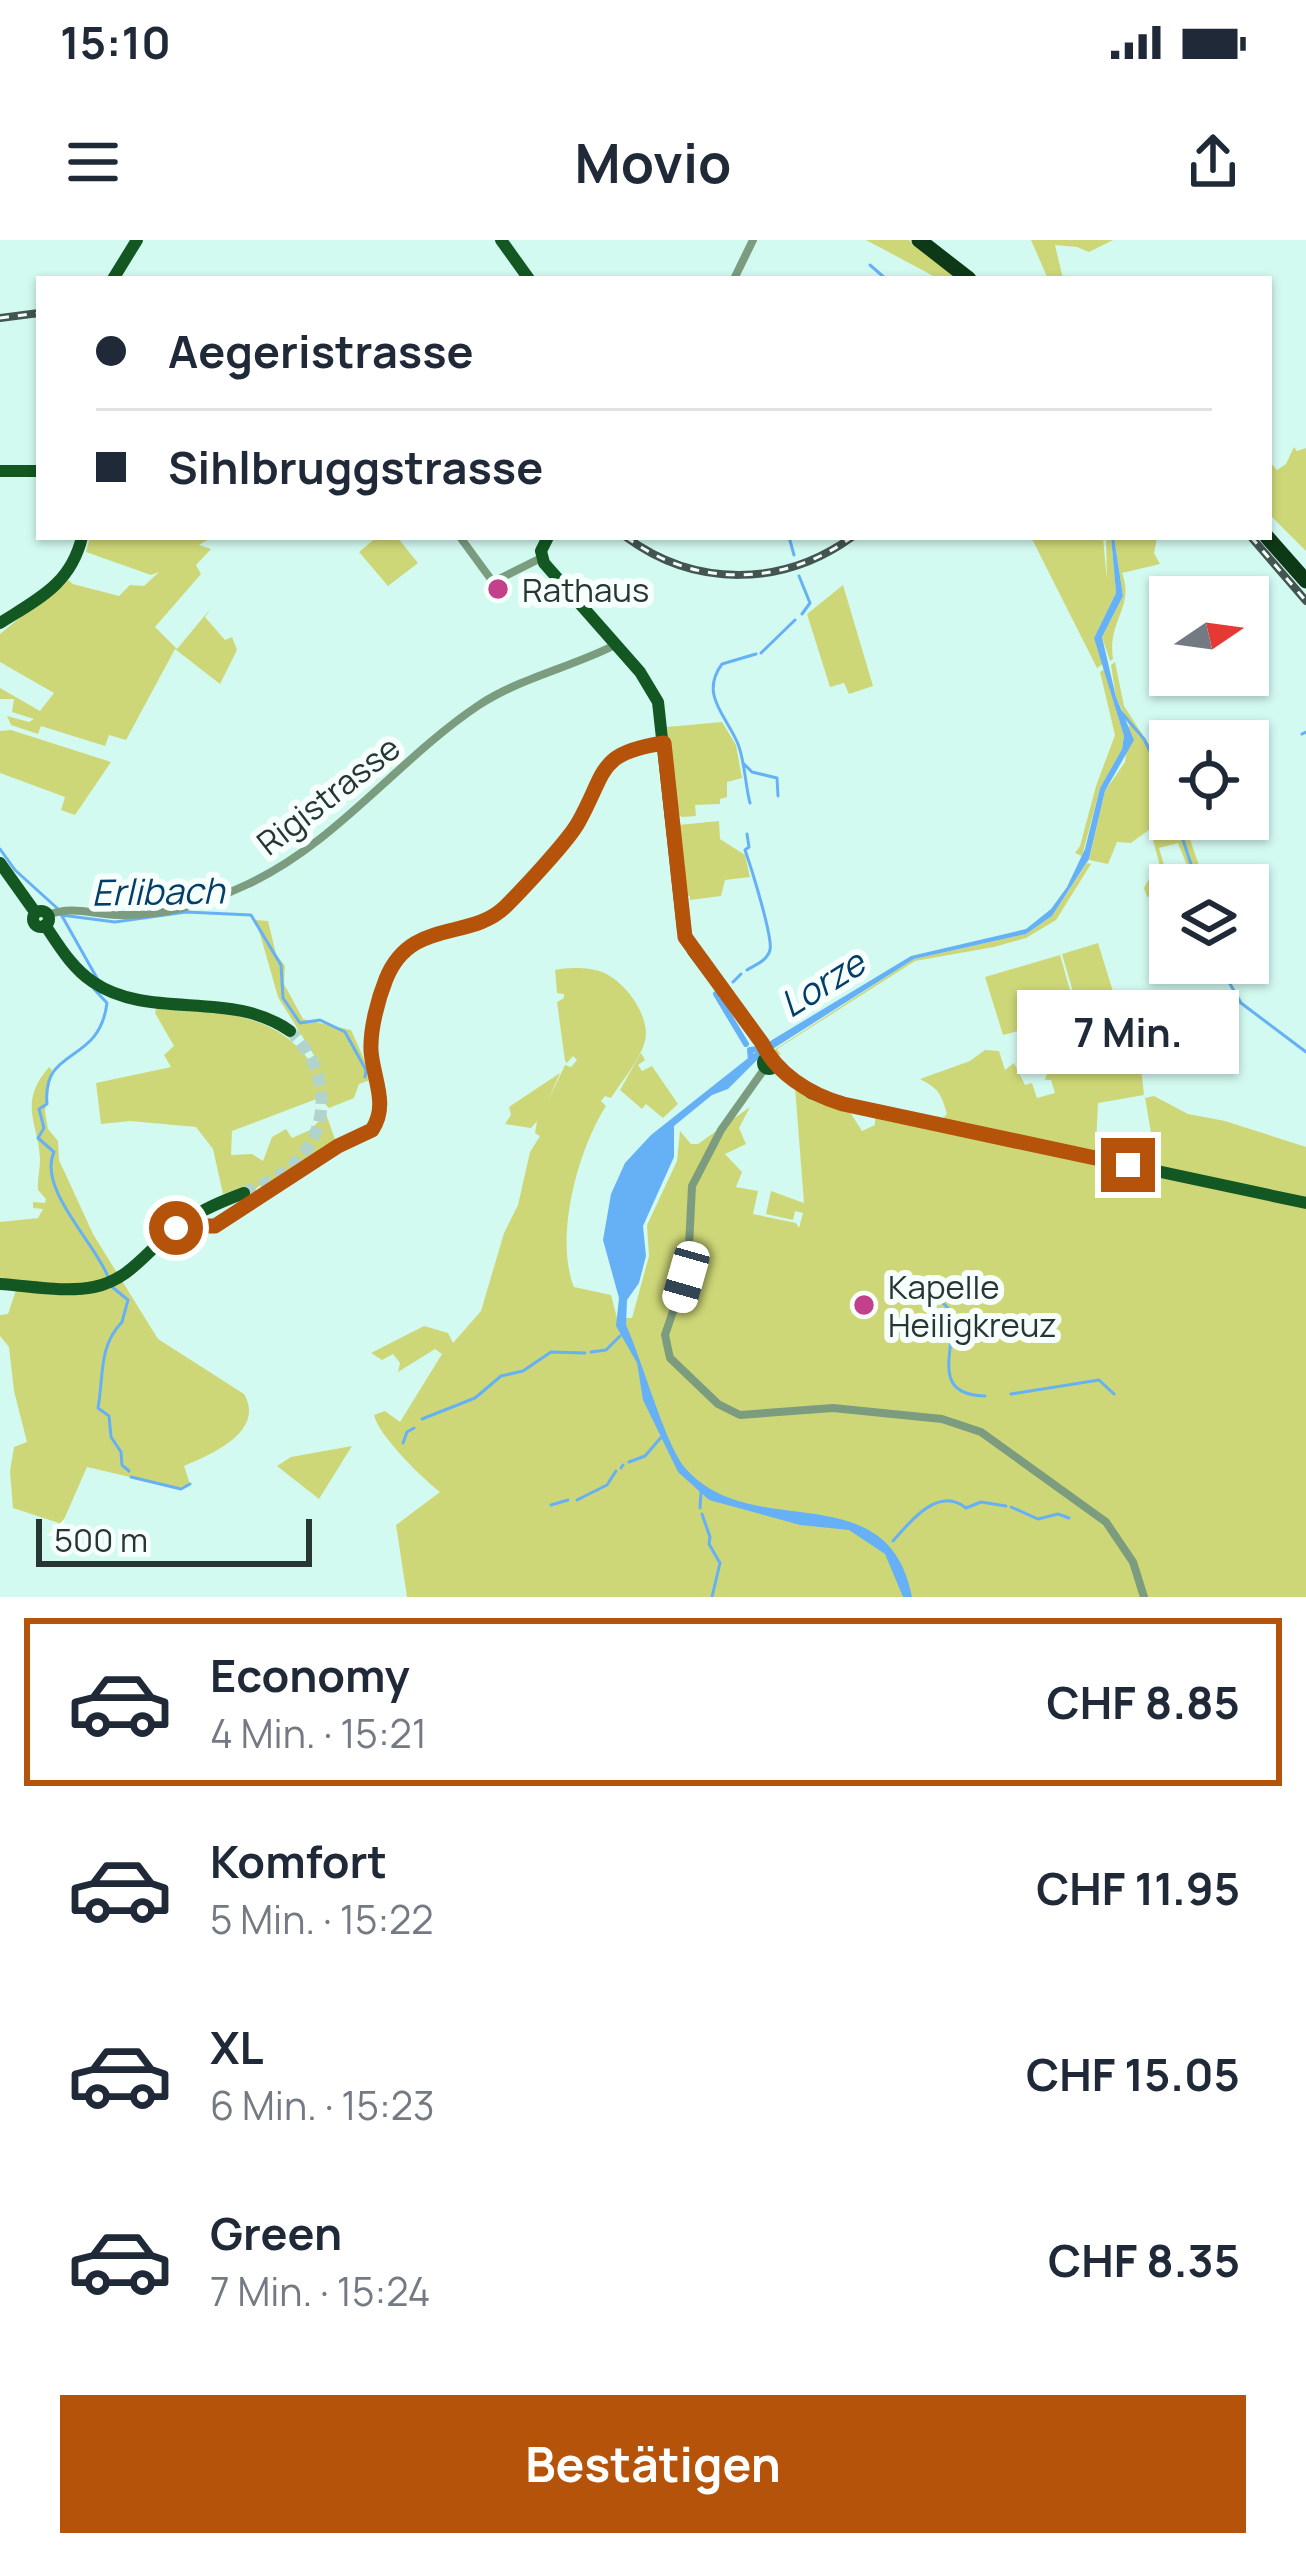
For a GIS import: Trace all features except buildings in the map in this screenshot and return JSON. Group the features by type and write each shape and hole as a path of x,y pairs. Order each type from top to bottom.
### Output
{"highway":[{"path":"923,240 970,276"},
{"path":"1272,530 1306,569"},
{"path":"1270,540 1306,581"}],"main road":[{"path":"118,276 138,240"},
{"path":"501,240 527,276"},
{"path":"0,471 36,471"},
{"path":"0,624 62,578 81,540"},
{"path":"547,540 541,558 551,573 653,691 664,743 685,937 768,1059 811,1094 843,1104 1306,1203"},
{"path":"0,624 62,578"},
{"path":"0,863 49,915 76,969 97,985 136,998 245,1011 290,1031"},
{"path":"0,1284 101,1285 121,1277 192,1217 244,1193"}],"street":[{"path":"735,276 753,240"},
{"path":"462,540 489,580 500,580 541,558"},
{"name":"Rigistrasse","path":"49,915 150,914 206,901 260,878 310,845 478,706 617,645"},
{"path":"192,1217 200,1226 215,1226 338,1146 372,1130 380,1106 371,1043 385,982 395,962 421,939 500,912 577,826 600,774 628,751 664,743"},
{"path":"768,1059 721,1130 692,1186 688,1267 665,1335 670,1358 718,1404 740,1415 833,1408 942,1419 980,1432 1106,1522 1133,1562 1144,1597"}],"green space":[{"path":"866,240 909,240 957,276 933,276"},
{"path":"1031,240 1113,240 1089,252 1055,245 1062,276 1047,276"},
{"path":"1294,447 1297,451 1306,448 1306,551 1272,517 1272,464 1277,470 1286,464"},
{"path":"89,540 207,540 199,545 211,549 196,565 201,574 155,627 177,649 211,608 205,617 225,640 232,637 237,650 220,684 175,649 126,740 109,735 105,746 41,726 38,734 11,725 7,716 34,719 12,712 14,699 0,699 0,688 40,711 54,693 0,662 0,634 67,579 119,596 130,585 144,586 159,572 151,575 86,552"},
{"path":"373,540 399,540 418,563 388,586 359,552"},
{"path":"1033,540 1103,540 1107,580 1106,540 1111,540 1116,593 1094,638 1103,664 1097,668"},
{"path":"1114,540 1156,540 1154,553 1160,564 1122,573 1125,595 1110,661 1102,637 1123,596"},
{"path":"843,585 873,686 849,694 844,683 830,687 807,614"},
{"path":"1115,662 1124,706 1149,745 1149,830 1131,843 1117,842 1108,864 1089,860 1105,791 1125,762 1129,725 1116,697 1111,665"},
{"path":"1104,669 1124,736 1122,749 1100,788 1082,856 1075,853 1115,735 1100,672"},
{"path":"722,722 736,745 742,778 727,782 727,797 720,804 695,805 696,816 682,817 677,813 667,727"},
{"path":"11,730 111,762 75,815 61,810 65,797 0,773 0,731"},
{"path":"719,821 720,839 745,855 750,877 725,880 721,896 690,900 682,896 678,825"},
{"path":"1153,840 1190,840 1199,864 1186,864 1178,843 1159,848 1164,864 1159,864"},
{"path":"1087,863 1091,864 1056,920 1026,938 915,961 777,1049 781,1055 771,1052 914,959 1026,934 1052,916"},
{"path":"256,920 268,921 276,954 285,966 284,984 303,1019 351,1030 373,1079 359,1084 354,1098 329,1108 319,1098 232,1131 231,1155 252,1154 263,1161 272,1137 286,1129 292,1138 310,1130 326,1114 337,1145 281,1182 267,1188 263,1183 247,1196 243,1187 223,1194 213,1149 196,1127 130,1121 101,1124 96,1083 171,1067 164,1055 174,1046 155,1013 157,1006 260,1023 278,1031 309,1060 315,1057 278,997"},
{"path":"1098,943 1115,998 1078,1009 1062,954"},
{"path":"1060,955 1076,1011 1040,1021 1040,1025 1089,1011 1103,1055 1139,1049 1144,1095 1098,1103 1096,1145 1114,1143 1155,1156 1145,1098 1154,1096 1188,1114 1306,1147 1306,1597 407,1597 396,1525 440,1492 392,1445 374,1415 385,1411 400,1422 442,1354 435,1349 398,1372 400,1363 393,1354 382,1360 371,1353 424,1326 448,1333 453,1343 481,1311 504,1233 518,1205 530,1152 540,1136 535,1133 537,1121 531,1128 505,1124 511,1115 509,1107 560,1073 548,1101 565,1065 571,1067 577,1060 573,1056 565,1061 557,1002 564,994 557,993 555,970 585,968 611,977 634,1000 644,1021 645,1041 639,1056 611,1098 605,1096 601,1101 606,1106 586,1146 572,1194 567,1244 574,1287 611,1295 617,1318 632,1318 649,1256 647,1225 677,1161 680,1131 691,1144 698,1144 750,1107 739,1128 746,1144 725,1154 742,1172 736,1187 758,1191 753,1214 796,1223 799,1228 803,1213 795,1211 793,1220 766,1214 771,1191 804,1203 795,1087 848,1109 862,1131 875,1125 875,1114 941,1120 947,1114 940,1096 920,1079 970,1061 985,1050 999,1051 1005,1070 1014,1063 1025,1085 1032,1083 1037,1098 1055,1093 1025,1029 1003,1035 985,977"},
{"path":"641,1053 645,1060 638,1065 642,1071 652,1066 678,1104 663,1118 646,1104 642,1109 620,1090"},
{"path":"49,1067 48,1129 58,1141 59,1160 93,1234 158,1339 244,1394 249,1407 248,1419 232,1440 184,1466 190,1484 177,1488 87,1467 62,1524 13,1508 10,1471 14,1447 27,1442 9,1347 0,1336 0,1315 8,1314 16,1290 0,1284 0,1222 38,1218 43,1209 33,1208 33,1202 45,1203 46,1199 38,1190 40,1160 32,1103"},
{"path":"352,1446 319,1499 277,1466 291,1457"}],"water":[{"path":"1111,540 1123,596 1102,637 1116,697 1134,740 1105,791 1089,859 1052,916 1026,934 914,959 760,1057 728,1089 712,1095 674,1126 674,1157 643,1226 646,1256 639,1283 627,1300 626,1325 671,1443 687,1470 715,1492 747,1503 848,1521 876,1535 898,1559 912,1597 903,1597 885,1554 849,1530 800,1525 709,1500 678,1472 643,1400 637,1363 616,1326 619,1298 603,1240 611,1194 625,1163 651,1135 767,1043 911,956 1026,929 1051,909 1085,849 1100,788 1122,749 1124,736 1094,638 1116,593"}],"waterway":[{"path":"870,265 883,276"},
{"path":"790,540 794,555"},
{"path":"799,576 810,603 802,614"},
{"path":"761,653 795,620"},
{"path":"750,803 740,751 713,686 722,664 756,654"},
{"path":"1121,712 1149,749"},
{"path":"1302,734 1306,732"},
{"path":"743,763 752,772 777,778 778,796"},
{"path":"747,834 745,850 770,950 747,970"},
{"path":"1183,840 1191,864"},
{"path":"0,849 15,870 57,908"},
{"name":"Erlibach","path":"61,915 115,922 186,912 251,915 281,965 283,998 300,1023 320,1020 345,1032 366,1070 365,1077"},
{"path":"62,916 98,980"},
{"path":"733,982 741,974"},
{"path":"1230,984 1241,1003 1306,1052"},
{"path":"94,989 107,1003 102,1023 94,1037 53,1072 47,1104 39,1109 44,1128 38,1138 54,1152 54,1183 108,1277"},
{"path":"716,994 746,1044"},
{"path":"751,1060 750,1050 766,1048"},
{"path":"111,1286 128,1300 105,1352 98,1408 109,1416 111,1437 129,1471"},
{"path":"926,1286 949,1309"},
{"path":"952,1318 951,1380 968,1394 985,1396"},
{"path":"591,1352 606,1350 620,1336"},
{"path":"422,1419 475,1398 501,1376 523,1371 551,1352 585,1353"},
{"path":"1011,1394 1099,1380 1114,1394"},
{"path":"403,1443 414,1428"},
{"path":"629,1462 645,1456 664,1434"},
{"path":"577,1500 607,1485 616,1471"},
{"path":"131,1477 181,1489 190,1484"},
{"path":"700,1508 701,1492"},
{"path":"551,1505 568,1500"},
{"path":"893,1541 935,1504 1006,1506"},
{"path":"1011,1507 1038,1519 1058,1514 1069,1518"},
{"path":"702,1514 709,1544 720,1563 712,1597"}],"tunnel":[{"path":"244,1193 293,1165 306,1150 320,1116 322,1098 313,1062 290,1031"}],"railway":[{"path":"0,318 36,313"},
{"path":"631,540 681,566 739,575 797,565 847,540"},
{"path":"1254,540 1306,601"}],"place":[{"name":"Rathaus","path":"498,589"},
{"name":"Kapelle Heiligkreuz","path":"864,1305"}],"route":[{"path":"176,1228 192,1217 200,1226 215,1226 338,1146 372,1130 380,1118 380,1106 371,1043 385,982 395,962 421,939 500,912 577,826 591,790 613,760 639,747 664,743 685,937 768,1057 794,1082 843,1104 1128,1165"}],"water label":[{"name":"Lorze","path":"822,983"}]}
